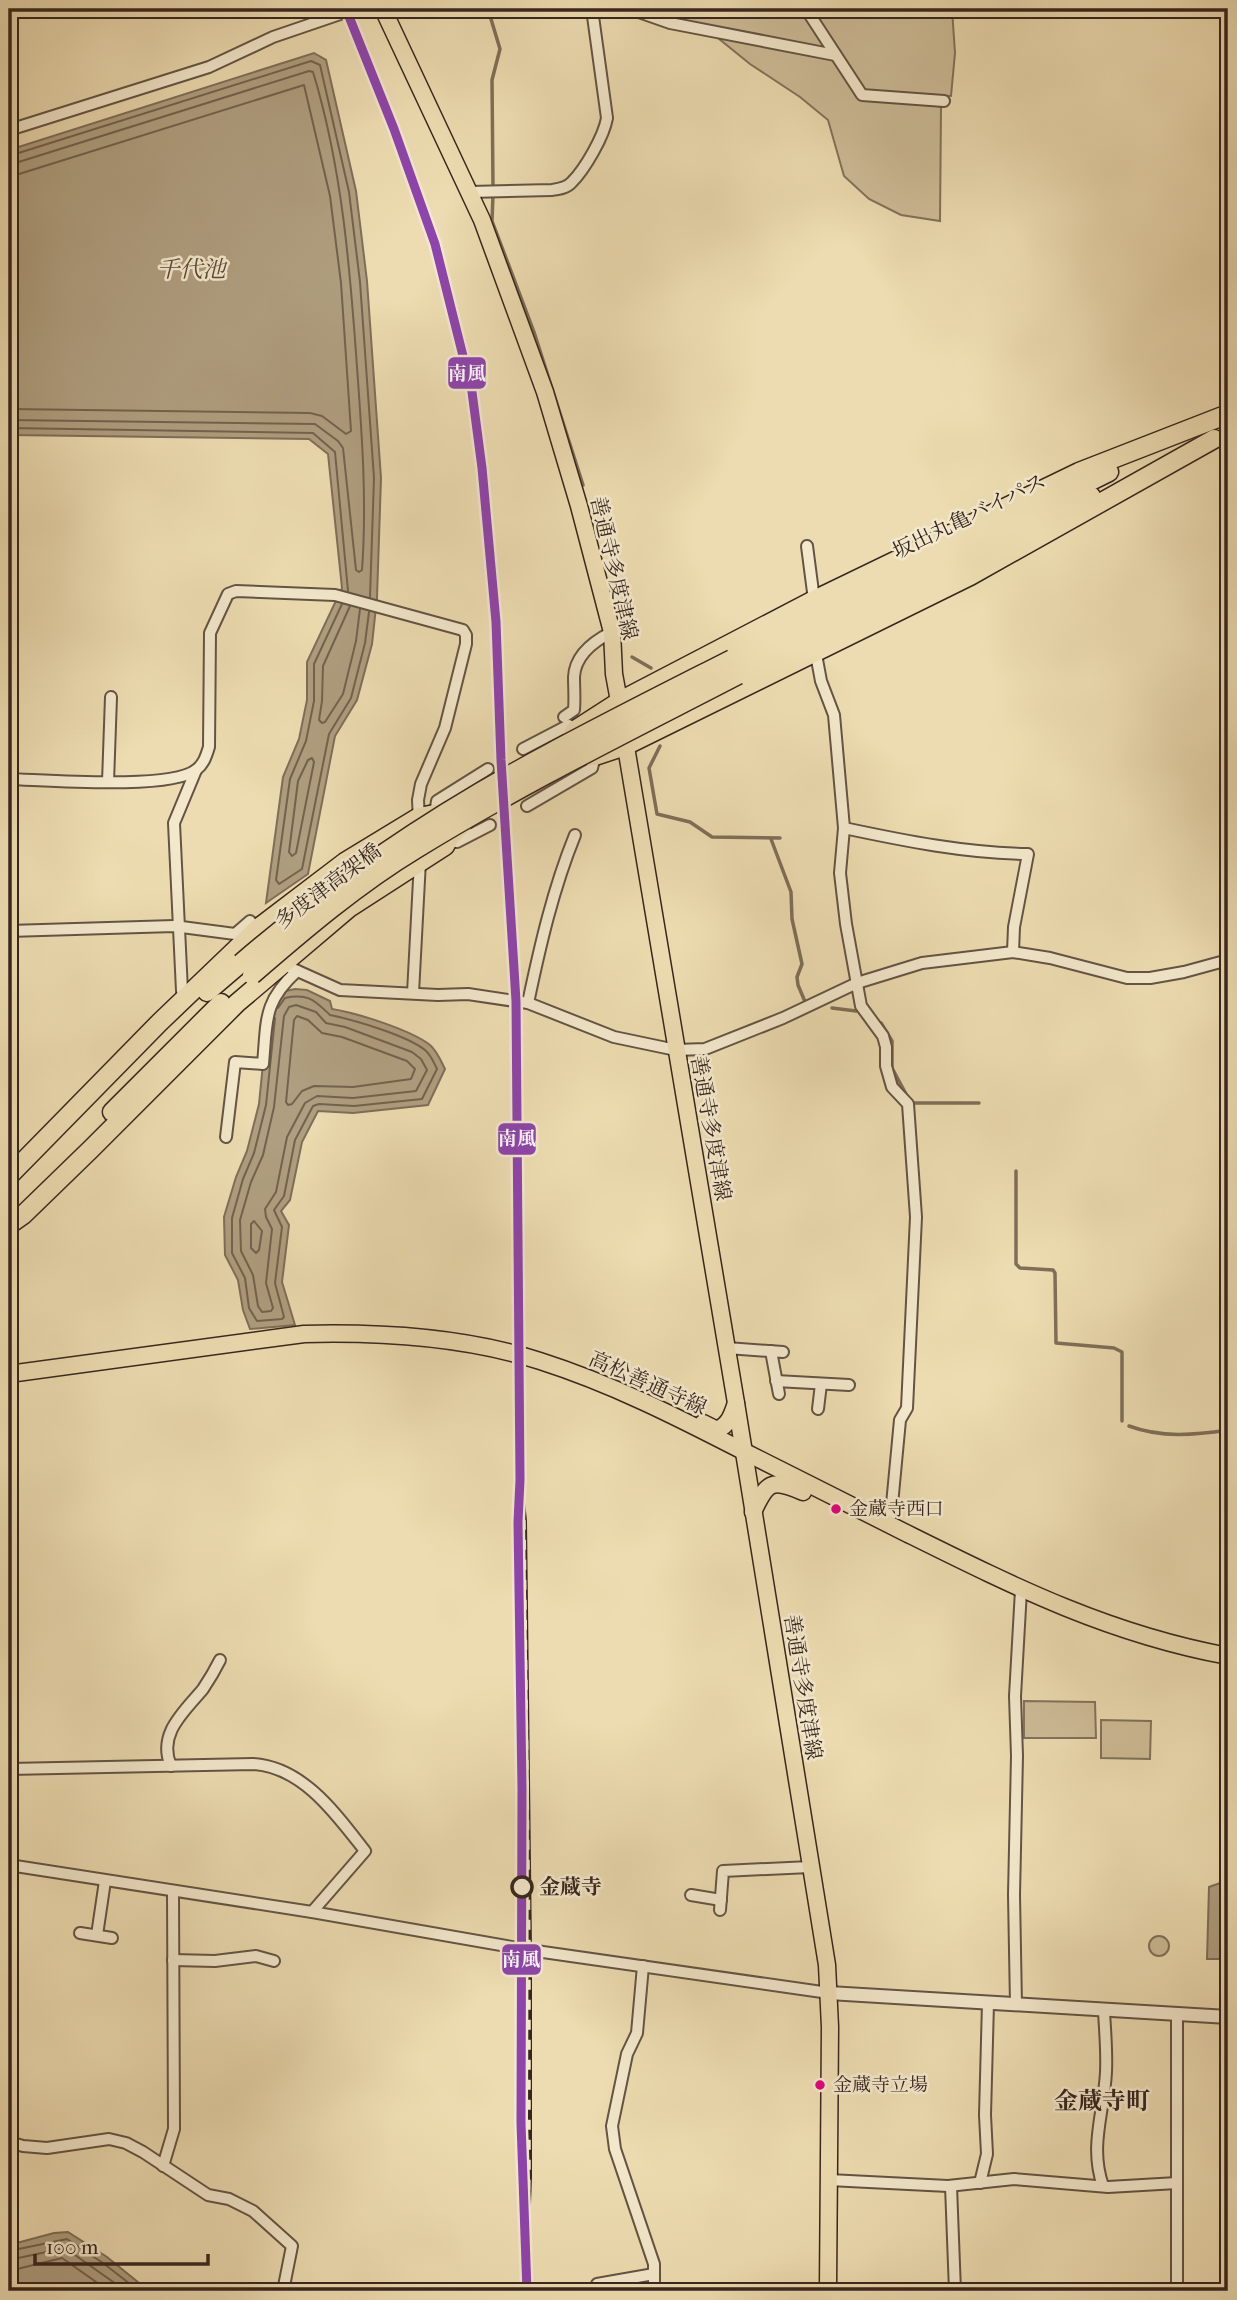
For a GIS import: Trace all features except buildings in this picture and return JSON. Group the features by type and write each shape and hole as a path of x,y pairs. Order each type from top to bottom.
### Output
{"highway":[{"path":"1221,436 970,576 815,650 625,746 595,756 566,754 571,723 1079,472 1228,414"},
{"name":"坂出丸亀バイパス","path":"735,667 1104,474 1228,420"},
{"name":"坂出丸亀バイパス","path":"735,667 1110,486 1221,436"},
{"name":"多度津高架橋","path":"9,1189 96,1105 154,1044 246,969 343,881 404,839 546,754 735,667"},
{"path":"9,1176 257,929 345,862 427,816 447,811 470,810 445,846 349,908 290,968 237,1003 91,1149 23,1215 9,1225"},
{"name":"多度津高架橋","path":"9,1217 246,969"}],"main road":[{"name":"善通寺多度津線","path":"383,9 470,192 505,279 545,392 579,506 611,632 614,674 625,746 727,1348 827,1965 828,2291"},
{"name":"高松善通寺線","path":"9,1374 251,1340 351,1332 466,1344 537,1360 639,1398 1021,1590 1119,1629 1195,1650 1228,1656"},
{"path":"639,1398 660,1403 717,1430 730,1419 736,1404"},
{"path":"748,1481 755,1466 767,1464"},
{"path":"753,1513 761,1494 768,1485 776,1483 841,1507 859,1509"}],"street":[{"path":"9,130 209,67 273,37 355,9"},
{"path":"470,192 552,190 572,182 605,128 607,118 592,9"},
{"path":"630,9 670,23 835,55"},
{"path":"806,9 862,95 944,101"},
{"path":"807,547 812,603"},
{"path":"9,779 132,783 183,777 196,770 206,759 209,747 210,633 228,594 236,591 335,595 463,630 466,644 445,728 421,784 418,800 427,816 448,841 457,842 490,825"},
{"path":"523,749 571,723 576,695 574,675 579,661 586,649 611,632"},
{"path":"815,650 821,681 834,715 844,828 840,873 861,1006 883,1036 886,1066 892,1087 908,1104 916,1217 907,1408 900,1420 891,1515"},
{"path":"108,782 111,697"},
{"path":"527,806 592,768 595,756 571,723"},
{"path":"413,993 420,862 427,816 438,801 488,769"},
{"path":"186,997 182,991 174,823 196,770"},
{"path":"844,828 920,844 993,853 1028,854 1014,927 1013,952"},
{"path":"528,1003 565,859 575,835"},
{"path":"9,930 179,927 235,934 250,921 290,968 340,990 468,994 528,1003 614,1037 676,1050 705,1049 783,1018 857,983 922,963 1013,952 1050,958 1127,978 1150,978 1228,960"},
{"path":"226,1137 227,1082 235,1062 263,1064 267,1013 290,968"},
{"path":"727,1348 783,1352"},
{"path":"771,1351 779,1394"},
{"path":"776,1381 849,1385"},
{"path":"818,1409 821,1384"},
{"path":"1016,2005 1015,1696 1021,1590"},
{"path":"171,1766 167,1757 167,1735 204,1687 220,1660"},
{"path":"9,1769 266,1765 295,1778 333,1809 365,1851 312,1912"},
{"path":"691,1895 720,1905 723,1871 748,1865 810,1867"},
{"path":"9,1866 312,1912 529,1950 829,1993 1228,2017"},
{"path":"97,1935 105,1881"},
{"path":"163,2166 174,2129 173,1891"},
{"path":"80,1933 112,1938"},
{"path":"173,1960 215,1961 256,1956 274,1961"},
{"path":"643,1966 637,2033 627,2054 612,2126 615,2149 654,2264 654,2291"},
{"path":"980,2183 987,2154 985,2115 988,2003"},
{"path":"1103,2186 1096,2167 1096,2152 1106,2072 1104,2011"},
{"path":"1177,2014 1177,2291"},
{"path":"9,2142 47,2148 110,2139 126,2143 208,2195 229,2199 253,2211 292,2246 283,2291"},
{"path":"829,2180 951,2186 1014,2179 1103,2186 1177,2183"},
{"path":"951,2186 955,2291"},
{"path":"597,2284 654,2274"}],"shaded area":[{"path":"651,9 883,9 883,13 911,18 912,9 952,9 955,53 951,96 873,91 941,107 940,221 901,215 869,199 844,176 828,120 800,97 750,64 703,26"},
{"path":"1024,1701 1095,1702 1096,1738 1024,1738"},
{"path":"1101,1720 1151,1721 1150,1759 1101,1758"},
{"path":"1159,1936 1166,1939 1169,1946 1166,1953 1159,1956 1152,1953 1149,1946 1152,1939"}],"water":[{"name":"千代池","path":"314,53 326,60 356,191 367,281 381,478 377,598 372,644 357,700 335,736 308,874 266,903 283,777 299,739 307,700 307,662 342,588 328,454 309,439 9,435 9,150"},
{"path":"307,990 330,1001 332,1009 383,1023 421,1039 435,1050 445,1069 428,1105 353,1113 318,1111 302,1142 290,1200 281,1211 289,1225 282,1282 295,1325 250,1329 243,1310 238,1280 225,1255 224,1217 247,1151 259,1104 268,1013 281,992"},
{"path":"1228,1872 1228,1890 1222,1897 1220,1959 1207,1959 1209,1887 1223,1882"},
{"path":"68,2232 107,2257 149,2291 10,2291 9,2245"}],"waterway":[{"path":"488,9 500,49 492,80 493,187"},
{"path":"493,195 492,221 534,332 583,485"},
{"path":"632,657 651,668"},
{"path":"660,746 649,768 657,814 690,822 712,837 780,838"},
{"path":"771,839 791,892 792,919 802,964 797,977 798,985 806,1004"},
{"path":"832,1008 856,1011"},
{"path":"881,1023 892,1041 892,1068 906,1094"},
{"path":"913,1103 979,1103"},
{"path":"1016,1171 1016,1264 1020,1268 1053,1270 1055,1273 1056,1343 1114,1348 1122,1352 1122,1421"},
{"path":"1129,1426 1178,1434 1228,1430"}],"railway":[{"path":"520,1480 524,1521 529,1950 527,2231"}],"transit line":[{"name":"南風","path":"346,9 394,129 435,244 472,392 496,622 501,760 516,1001 522,1789 521,2123 527,2291"}],"place":[{"name":"金蔵寺西口","path":"836,1509"},
{"name":"金蔵寺","path":"522,1887"},
{"name":"金蔵寺立場","path":"820,2085"}],"district":[{"name":"金蔵寺町","path":"1102,2101"}]}
